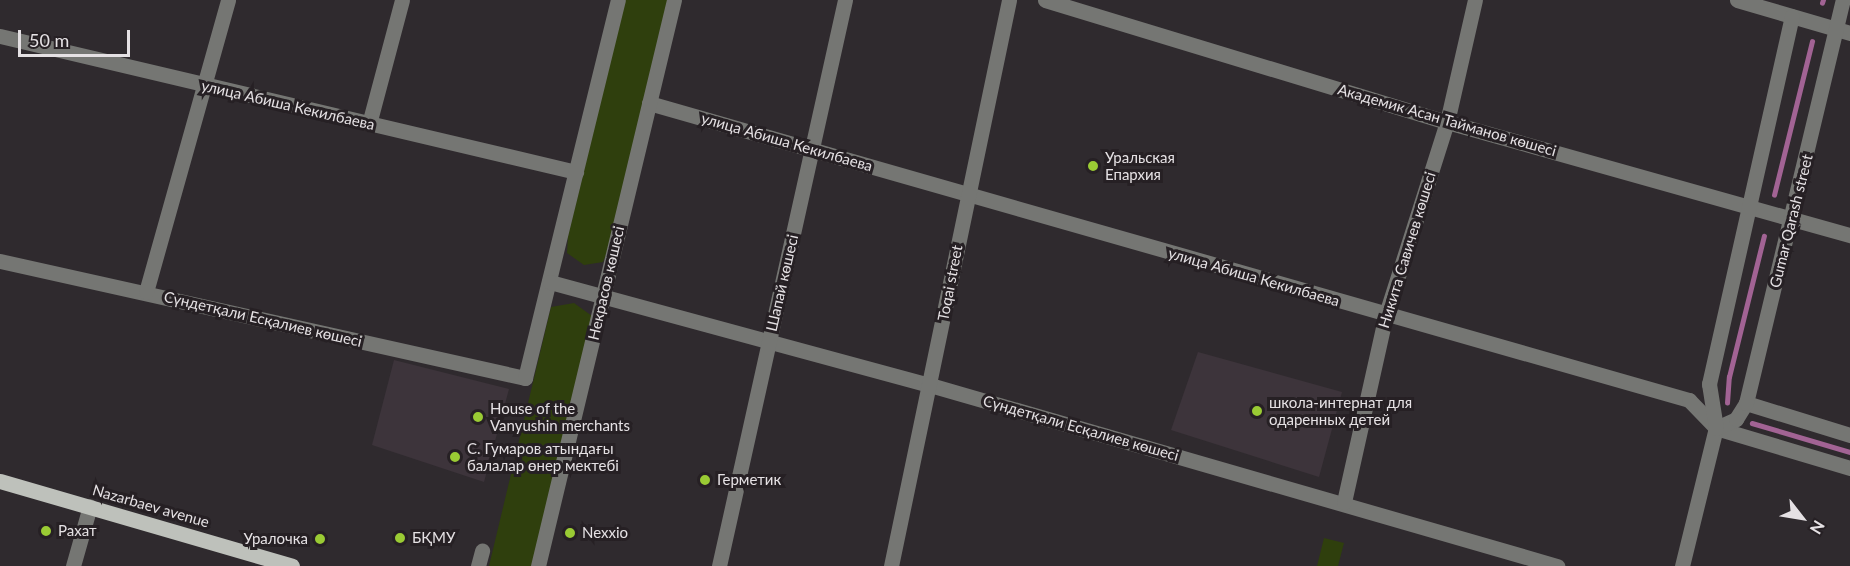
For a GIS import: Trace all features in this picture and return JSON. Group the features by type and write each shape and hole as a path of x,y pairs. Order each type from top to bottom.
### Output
{"main road":[{"name":"Nazarbaev avenue","path":"0,481 292,566"}],"street":[{"path":"146,292 228,0"},
{"path":"369,124 402,0"},
{"path":"550,282 618,0"},
{"name":"Некрасов көшесі","path":"538,566 674,0"},
{"name":"Шапай көшесі","path":"718,566 845,0"},
{"name":"Toqai street","path":"891,566 1009,0"},
{"name":"Академик Асан Тайманов көшесі","path":"1046,0 1447,122 1850,235"},
{"name":"Никита Савичев көшесі","path":"1344,502 1386,314 1447,122 1475,0"},
{"path":"1737,0 1843,31"},
{"name":"Gumar Qarash street","path":"1746,403 1843,31 1843,0"},
{"path":"1682,566 1716,428 1709,384 1792,16"},
{"name":"улица Абиша Кекилбаева","path":"0,36 576,172"},
{"name":"улица Абиша Кекилбаева","path":"649,103 813,147 967,196 1689,400 1716,428 1850,468"},
{"name":"Сүндетқали Есқалиев көшесі","path":"0,261 525,378 550,282 930,385 1344,502 1557,566"},
{"path":"1716,428 1736,419 1746,403 1850,435"},
{"path":"73,566 90,506"}],"shaded area":[{"name":"школа-интернат для одаренных детей","path":"1198,352 1342,392 1319,477 1171,430"},
{"path":"394,360 509,389 484,482 372,445"}],"green space":[{"path":"625,0 668,0 609,247 603,262 584,265 567,253 568,236"},
{"path":"574,303 592,316 532,566 489,566 551,307"},
{"path":"1324,538 1344,543 1338,566 1317,566"}],"waterway":[{"path":"1774,195 1812,42"},
{"path":"1727,403 1729,377 1764,236"},
{"path":"1752,423 1850,452"}],"place":[{"name":"Уральская Епархия","path":"1093,166"},
{"name":"школа-интернат для одаренных детей","path":"1257,411"},
{"name":"House of the Vanyushin merchants","path":"478,417"},
{"name":"С. Гумаров атындағы балалар өнер мектебі","path":"455,457"},
{"name":"Герметик","path":"705,480"},
{"name":"Рахат","path":"46,531"},
{"name":"Nexxio","path":"570,533"},
{"name":"БҚМУ","path":"400,538"},
{"name":"Уралочка","path":"320,539"}]}
